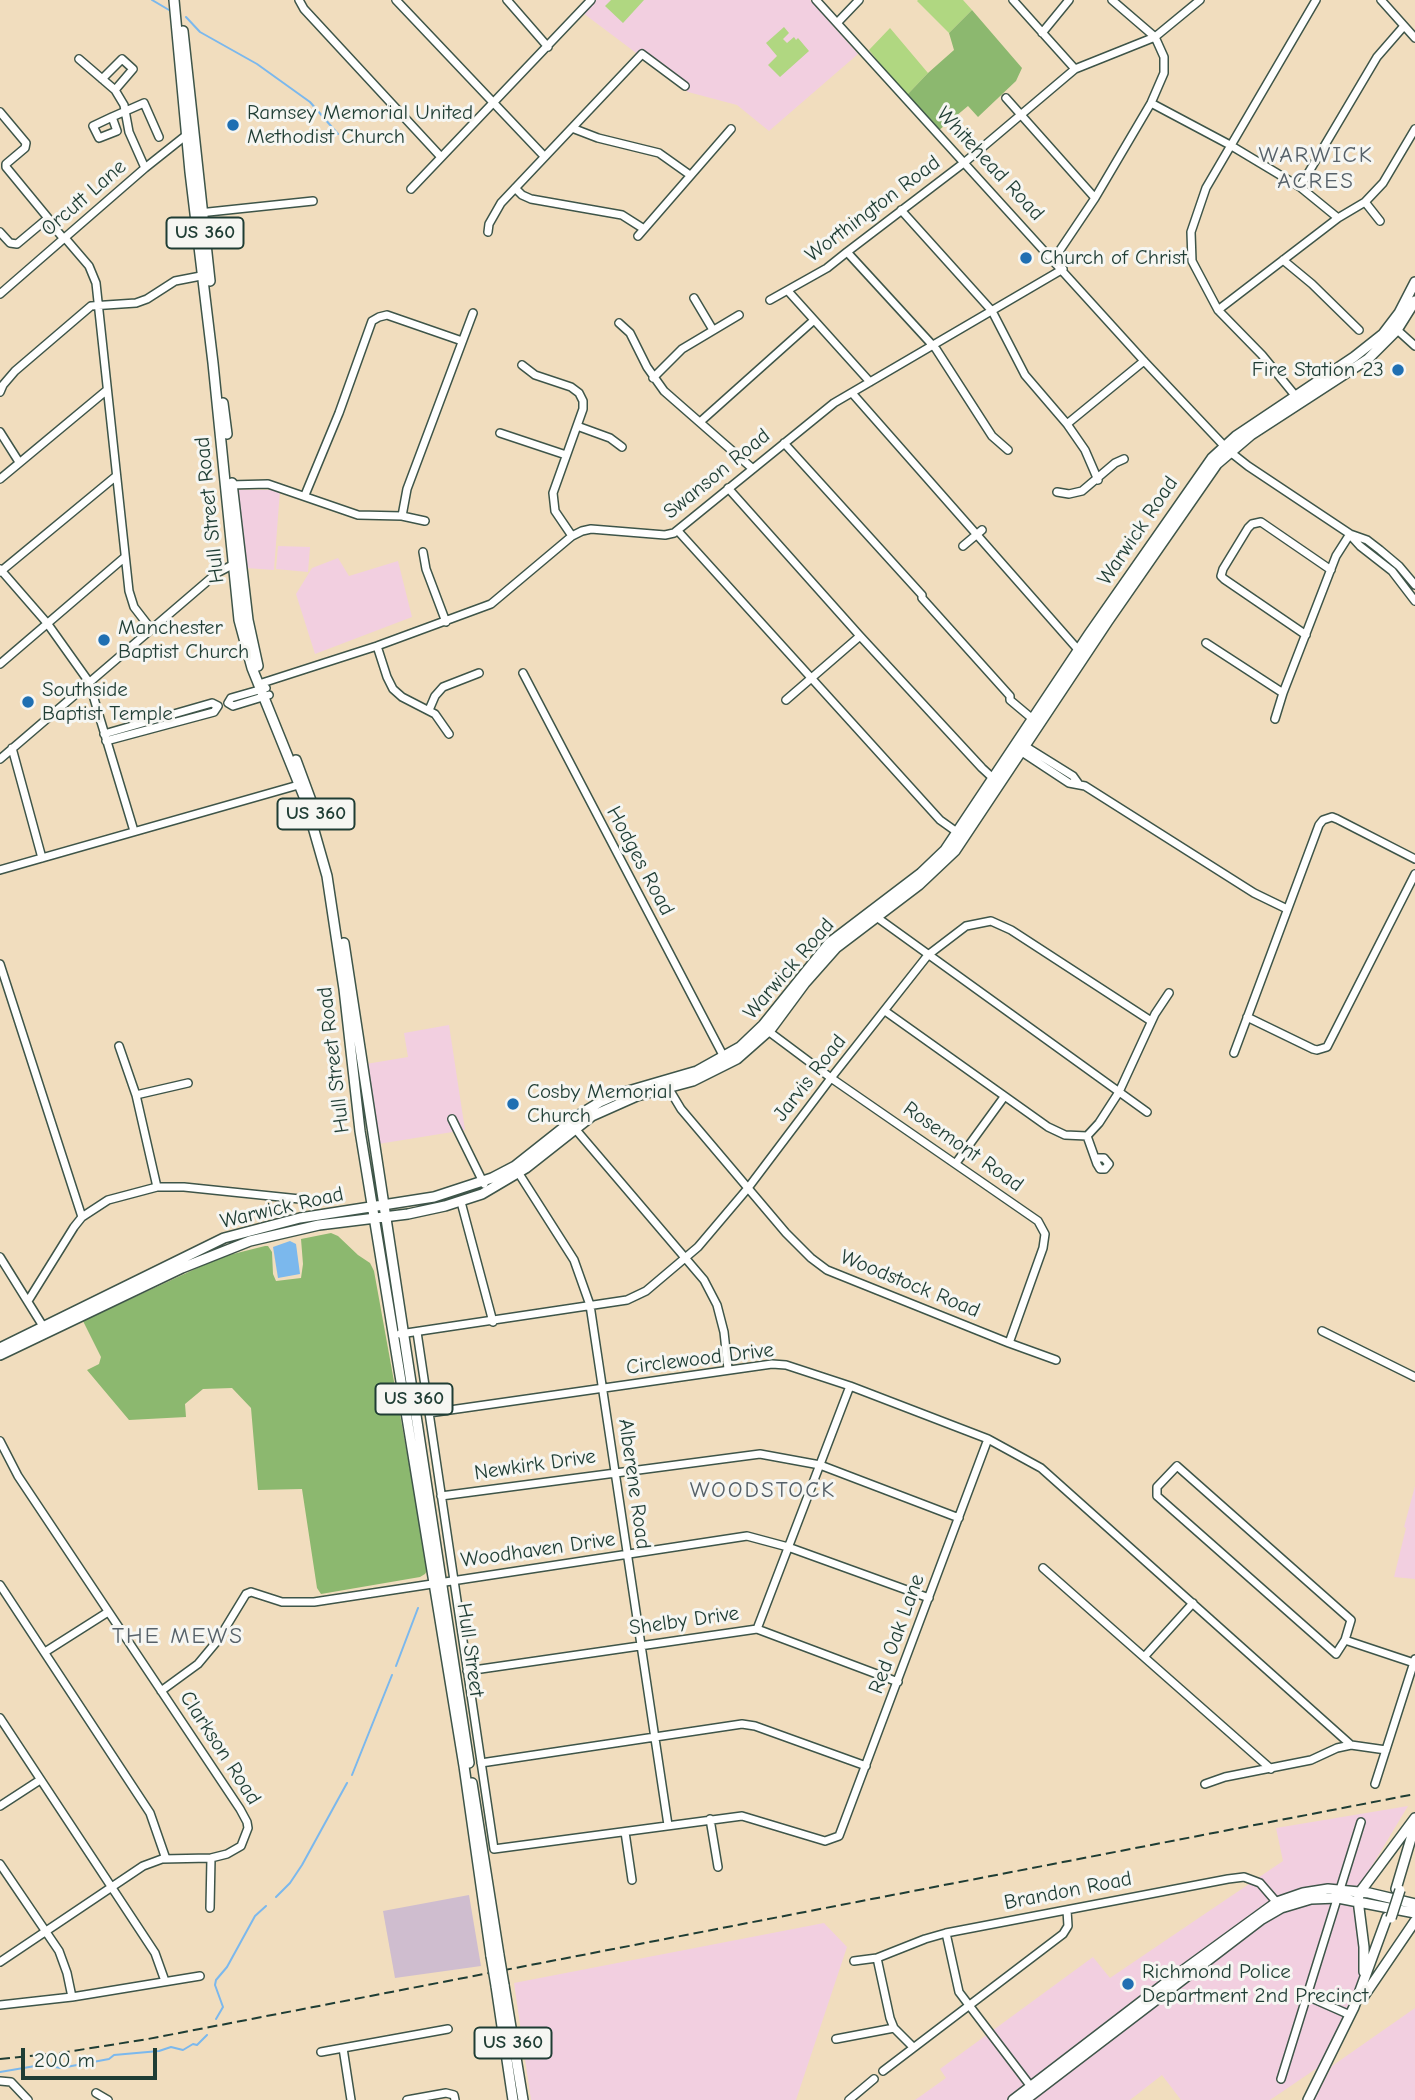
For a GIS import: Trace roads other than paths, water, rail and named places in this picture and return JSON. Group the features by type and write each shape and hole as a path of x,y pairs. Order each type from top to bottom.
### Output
{"main road":[{"name":"Hull Street Road","path":"174,0 237,563 250,636 264,689 322,833 333,880 384,1206"},
{"name":"Hull Street Road","path":"180,0 190,133"},
{"name":"Warwick Road","path":"1394,327 1415,282"},
{"name":"Warwick Road","path":"0,1355 225,1238 300,1218 434,1197 517,1170 582,1113 600,1102 618,1094 693,1082 750,1049 818,956 842,932 872,914 961,835 1081,653 1227,448 1394,327 1415,301"},
{"name":"Hull Street Road","path":"302,784 319,844 332,909 360,1131 393,1335"},
{"name":"Warwick Road","path":"0,1348 250,1241 320,1225 386,1217 461,1202 488,1191 592,1116 622,1101 667,1085"},
{"name":"Hull Street","path":"384,1206 495,1955 523,2100"},
{"name":"Hull Street","path":"393,1335 438,1583"},
{"path":"1363,1992 1364,1947 1358,1912 1359,1896 1415,1818"},
{"path":"1394,1903 1415,1825"},
{"path":"1313,2100 1338,2053 1363,1992 1415,1842"},
{"path":"1013,2100 1033,2090 1259,1913 1311,1891 1415,1904"},
{"path":"1341,1895 1358,1912"},
{"path":"1394,1903 1415,1913"},
{"path":"1308,2100 1363,1992 1415,1921"},
{"name":"Hull Street","path":"500,1985 513,2100"},
{"path":"1025,2100 1033,2090"}],"street":[{"path":"299,0 303,9 441,157"},
{"path":"396,0 544,156"},
{"path":"507,0 548,47"},
{"path":"411,189 592,0"},
{"name":"Whitehead Road","path":"816,0 1144,361 1227,448 1257,472 1350,534"},
{"path":"837,23 859,0"},
{"path":"1013,0 1075,69"},
{"path":"1041,33 1069,0"},
{"path":"1054,259 1095,198 1151,103 1164,74 1164,57 1156,37 1111,0"},
{"name":"Worthington Road","path":"770,300 847,253 965,162 1075,69 1156,37 1200,0"},
{"path":"1298,399 1262,355 1218,310 1192,261 1191,232 1206,188 1315,0"},
{"path":"1381,0 1415,38"},
{"path":"1300,187 1377,57 1404,26"},
{"path":"488,232 489,224 501,203 642,54 685,86"},
{"path":"79,59 115,90 124,105 129,132 145,168"},
{"path":"102,79 122,59 133,69 115,90"},
{"path":"1006,97 1095,198"},
{"path":"113,117 144,103 159,137"},
{"path":"1151,103 1230,145 1300,187 1338,218"},
{"path":"0,112 26,143 25,148 6,164 6,167 47,215 47,219 89,265 96,284 129,592 134,607 151,629"},
{"path":"572,128 598,138 660,153 690,175"},
{"path":"515,188 531,199 622,215 641,232 731,129"},
{"path":"1218,310 1338,218 1365,202 1383,183 1415,129"},
{"name":"Orcutt Lane","path":"0,294 145,168 190,133"},
{"path":"199,213 313,201"},
{"path":"1365,202 1380,220"},
{"path":"901,210 992,311 1025,375 1067,424 1085,450 1098,480"},
{"path":"0,232 10,243 17,244 47,219"},
{"path":"847,253 932,345 992,436 1008,450"},
{"path":"1283,260 1359,330"},
{"name":"Swanson Road","path":"572,536 591,529 665,535 678,531 834,403 1063,270"},
{"path":"0,392 15,371 91,306 136,303 175,281 206,275"},
{"path":"788,291 870,382"},
{"path":"694,298 713,330"},
{"path":"402,516 407,489 472,313"},
{"path":"305,495 339,413 372,321 387,315 462,341"},
{"path":"653,377 682,349 738,315"},
{"path":"700,422 813,321"},
{"path":"619,323 630,333 653,377 671,397 753,468"},
{"path":"1394,327 1415,347"},
{"path":"1067,424 1144,361"},
{"path":"264,689 496,601 572,536 558,516 553,500 554,487 584,405 579,393 571,387 535,375 522,365"},
{"path":"0,479 107,390"},
{"path":"852,393 979,532 1081,653"},
{"path":"577,426 610,438 622,447"},
{"path":"0,432 19,462"},
{"path":"500,433 566,455"},
{"path":"784,443 901,574 901,578 919,598 922,598 1021,709 1035,721"},
{"path":"1057,492 1076,494 1124,459"},
{"path":"115,477 0,571 47,623 89,682 134,831"},
{"path":"229,485 268,484 358,515 402,516 425,521"},
{"path":"728,488 860,636 997,781"},
{"path":"1306,635 1224,579 1221,576 1223,569 1248,528 1261,522 1331,570"},
{"path":"678,531 940,820 961,835"},
{"path":"963,547 979,532"},
{"path":"1275,719 1336,556 1350,534"},
{"path":"1350,534 1367,540 1380,550 1399,566 1415,585"},
{"path":"1350,534 1360,547 1392,571 1415,601"},
{"path":"423,552 426,569 446,622"},
{"path":"0,663 124,557"},
{"path":"0,759 217,573 237,563"},
{"path":"786,700 860,636"},
{"path":"1206,643 1283,692"},
{"path":"377,646 393,689 429,710 440,719 449,734"},
{"path":"429,710 435,696 443,687 479,673"},
{"name":"Hodges Road","path":"523,673 726,1061"},
{"path":"212,703 218,706 214,712 105,738 212,703"},
{"path":"1019,746 1029,749 1073,776 1077,783 1254,893 1287,909"},
{"path":"12,748 42,858"},
{"path":"0,870 302,784"},
{"path":"1234,1053 1319,825 1327,818 1337,819 1415,859"},
{"path":"1247,1017 1313,1049 1322,1050 1331,1044 1415,874"},
{"path":"872,914 1147,1112"},
{"name":"Jarvis Road","path":"393,1335 627,1300 646,1291 698,1247 748,1188 929,955 966,926 991,921 1011,930 1151,1021"},
{"path":"0,964 82,1217"},
{"path":"885,1011 1048,1127 1065,1135 1087,1136 1119,1092 1151,1021 1169,993"},
{"name":"Rosemont Road","path":"765,1029 831,1078 1038,1221 1045,1234 1043,1248 1009,1343"},
{"path":"119,1046 136,1095 156,1187"},
{"path":"136,1095 188,1083"},
{"name":"Woodstock Road","path":"667,1085 681,1108 786,1233 811,1258 827,1269 1056,1360"},
{"path":"956,1163 1004,1097"},
{"path":"452,1119 488,1191"},
{"path":"576,1126 578,1132 704,1280 717,1305 724,1332 728,1369"},
{"path":"1087,1136 1096,1158"},
{"name":"Alberene Road","path":"517,1170 574,1260 590,1305 668,1825"},
{"path":"28,1301 82,1217 108,1200 156,1187 184,1187 319,1201"},
{"path":"461,1202 493,1322"},
{"path":"0,1257 45,1330"},
{"path":"1322,1331 1415,1377"},
{"path":"417,1332 494,1849 710,1819 718,1867"},
{"name":"Circlewood Drive","path":"429,1413 772,1364 850,1386 988,1438 1041,1468 1105,1522 1351,1745"},
{"path":"757,1629 850,1386"},
{"name":"Red Oak Lane","path":"710,1819 742,1816 825,1841 842,1833 988,1438"},
{"name":"Clarkson Road","path":"0,1441 18,1476 247,1822 247,1835 241,1846 227,1854 211,1858 166,1859 143,1866 0,1962"},
{"name":"Newkirk Drive","path":"441,1496 760,1454 820,1465 959,1518"},
{"path":"1174,1467 1180,1467 1351,1620 1345,1640 1336,1654 1157,1496 1157,1487 1174,1467"},
{"name":"Woodhaven Drive","path":"161,1691 198,1664 218,1640 246,1594 251,1592 282,1601 299,1602 747,1536 788,1547 929,1598"},
{"path":"1043,1568 1271,1769"},
{"path":"0,1585 150,1813 166,1859"},
{"path":"1145,1656 1193,1603"},
{"path":"45,1652 108,1612"},
{"name":"Shelby Drive","path":"467,1671 757,1629 898,1682"},
{"path":"1345,1640 1414,1661 1375,1784"},
{"path":"0,1718 155,1953 165,1981"},
{"path":"481,1763 748,1725 866,1766"},
{"path":"1205,1784 1225,1777 1311,1760 1337,1748 1351,1745 1386,1750"},
{"path":"0,1806 40,1780"},
{"path":"1281,2079 1341,1895 1361,1822"},
{"path":"625,1832 632,1880"},
{"path":"210,1908 211,1858"},
{"path":"0,1864 59,1951 68,1973 72,1997"},
{"name":"Brandon Road","path":"853,1961 877,1958 946,1933 1244,1877 1260,1883 1279,1905"},
{"path":"0,1884 9,1878"},
{"path":"883,2071 1063,1934 1068,1926 1067,1910"},
{"path":"946,1933 957,1987 968,2006 1033,2090"},
{"path":"877,1958 887,2010 894,2028 913,2048"},
{"path":"0,2005 72,1997 200,1976"},
{"path":"1307,1996 1350,2015"},
{"path":"836,2039 894,2028"},
{"path":"321,2052 448,2029"},
{"path":"344,2048 351,2100"},
{"path":"849,2100 874,2079"},
{"path":"2,2080 10,2082 29,2100"},
{"path":"96,2093 108,2100"},
{"path":"407,2100 446,2093 454,2095 455,2100"}],"water":[{"path":"290,1241 296,1244 300,1274 278,1278 273,1247"}],"waterway":[{"path":"152,0 169,10"},
{"path":"186,17 200,32 257,64 310,102 338,134"},
{"path":"396,1666 418,1608"},
{"path":"352,1775 392,1675"},
{"path":"276,1897 302,1865 347,1783"},
{"path":"216,2019 223,2007 215,1985 216,1980 227,1967 255,1916 266,1906"},
{"path":"0,2072 41,2065 61,2068 109,2059 114,2055 159,2051 171,2047 183,2050 193,2044 197,2045 207,2035"}],"railway":[{"path":"0,2059 148,2039 1415,1794"}],"place":[{"name":"Ramsey Memorial United Methodist Church","path":"233,125"},
{"name":"Church of Christ","path":"1026,258"},
{"name":"Fire Station 23","path":"1398,370"},
{"name":"Manchester Baptist Church","path":"104,640"},
{"name":"Southside Baptist Temple","path":"28,702"},
{"name":"Cosby Memorial Church","path":"513,1104"},
{"name":"Richmond Police Department 2nd Precinct","path":"1128,1984"}],"district":[{"name":"WARWICK ACRES","path":"1316,168"},
{"name":"WOODSTOCK","path":"763,1490"},
{"name":"THE MEWS","path":"178,1636"}]}
